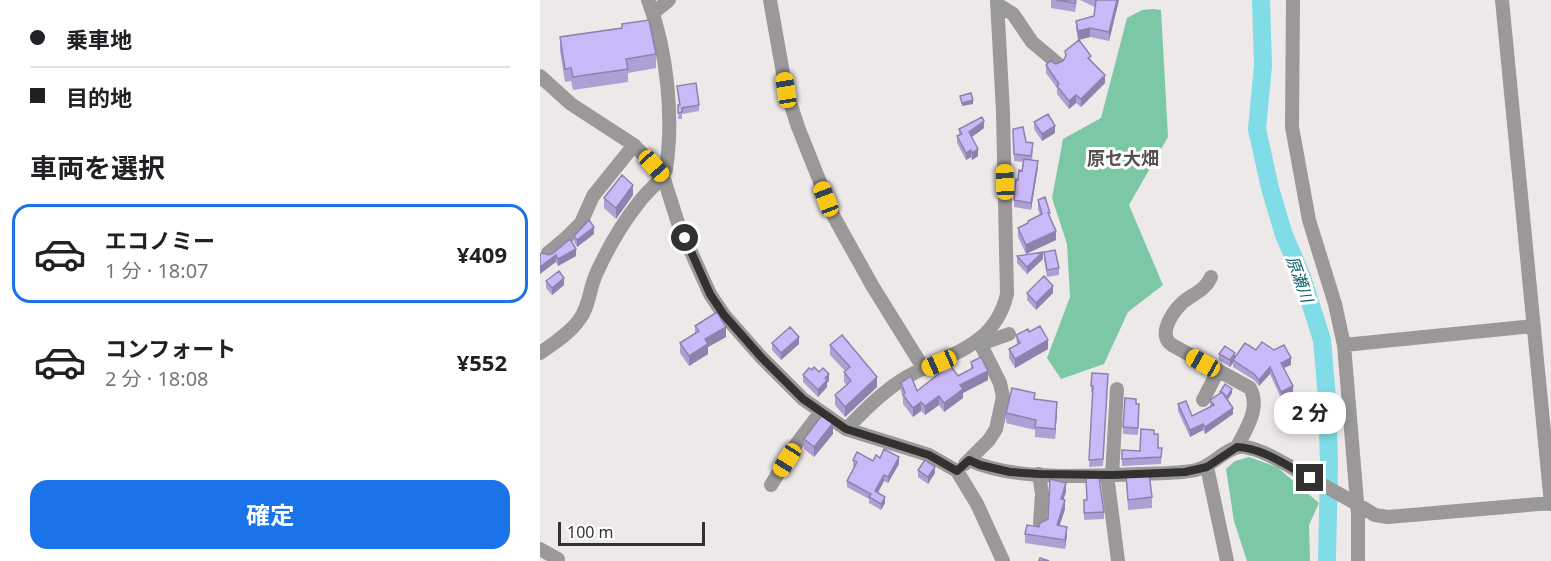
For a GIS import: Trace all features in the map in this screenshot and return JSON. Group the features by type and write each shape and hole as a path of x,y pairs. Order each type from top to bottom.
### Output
{"street":[{"path":"540,353 575,326 586,308 597,272 633,209 650,187 663,176 668,159 668,110 663,56 650,6 669,0"},
{"path":"770,0 786,90 798,127 834,217 924,369"},
{"path":"1293,0 1292,127 1309,220 1335,304 1344,345 1358,514 1358,561"},
{"path":"1237,447 1255,450 1273,458 1375,515 1388,517 1551,503 1502,0"},
{"path":"980,343 1001,313 1007,294 1003,123 997,2"},
{"path":"997,2 1013,14 1032,42 1057,63"},
{"path":"540,76 571,104 633,145 663,176 678,224 710,294 724,315 762,358 803,399 846,429 929,455 957,471 977,504 1003,561"},
{"path":"548,253 581,223 593,196 633,145"},
{"path":"969,460 1010,472 1039,474 1109,475 1185,472 1207,467 1237,447 1255,405 1250,388 1167,342 1165,335 1170,320 1182,303 1205,288 1211,277"},
{"path":"1344,345 1533,326"},
{"path":"846,429 879,395 906,377 980,343 1010,334"},
{"path":"957,471 989,440 996,429 1003,397 1003,391 980,343"},
{"path":"1203,400 1218,371"},
{"path":"1117,389 1109,475 1118,561"},
{"path":"771,485 797,443 820,413"},
{"path":"1207,467 1227,561"},
{"path":"1039,474 1042,494 1040,523"},
{"path":"540,549 558,559"}],"green space":[{"path":"1142,10 1161,10 1168,137 1129,205 1163,285 1128,312 1104,364 1061,379 1047,358 1070,297 1067,244 1052,198 1063,139 1101,118 1127,18"},
{"path":"1249,457 1277,467 1319,503 1309,525 1310,561 1247,561 1234,521 1226,469 1235,461"}],"building":[{"path":"1056,0 1075,0 1075,3"},
{"path":"1096,0 1117,0 1109,32 1090,28 1078,31 1076,21 1094,16"},
{"path":"649,20 656,54 626,59 628,69 573,77 571,68 565,69 560,37 622,28 622,24"},
{"path":"1079,40 1091,56 1088,58 1105,75 1081,99 1076,95 1069,101 1057,86 1059,84 1046,65 1050,61 1056,64 1063,61 1066,56 1065,51"},
{"path":"696,83 699,105 682,108 682,112 678,113 678,105 680,105 677,86"},
{"path":"971,93 973,100 962,103 960,96"},
{"path":"1048,114 1055,126 1042,134 1034,122"},
{"path":"982,117 984,121 969,132 978,149 972,153 971,150 966,153 957,136 962,134 959,129"},
{"path":"1023,127 1026,142 1033,143 1031,156 1014,154 1013,129"},
{"path":"1024,159 1038,161 1031,203 1014,200 1016,179 1018,180 1019,170 1022,171"},
{"path":"622,175 633,185 616,208 604,198"},
{"path":"1045,197 1050,213 1048,213 1056,231 1026,245 1018,228 1042,214 1038,200"},
{"path":"589,220 594,227 577,240 574,236"},
{"path":"570,239 576,249 558,259 556,255 540,267 540,254 553,253"},
{"path":"1055,250 1059,268 1047,270 1044,252"},
{"path":"1043,252 1027,267 1017,256"},
{"path":"559,271 564,278 552,288 546,281"},
{"path":"1044,276 1053,286 1036,303 1027,293"},
{"path":"717,312 726,327 705,339 708,344 689,356 680,343 699,331 695,326"},
{"path":"1040,326 1048,340 1015,359 1009,349 1020,343 1016,335"},
{"path":"790,327 799,337 781,353 772,343"},
{"path":"842,335 877,377 845,407 835,395 851,381 844,372 850,367 830,345"},
{"path":"1262,342 1274,350 1284,345 1291,358 1281,363 1293,386 1281,392 1270,367 1259,380 1233,360 1245,343 1256,350"},
{"path":"1225,346 1235,353 1230,360 1219,354"},
{"path":"981,357 988,371 960,385 963,389 944,403 939,396 925,406 921,402 913,408 903,395 905,393 901,383 911,376 917,391 950,365 958,376 973,368 971,362"},
{"path":"814,367 819,372 823,368 829,374 818,390 803,375 809,368 812,370"},
{"path":"1092,373 1108,374 1103,459 1089,460 1093,386 1091,386"},
{"path":"1225,384 1232,389 1227,397 1220,392"},
{"path":"1012,388 1035,393 1034,399 1057,402 1055,429 1035,427 1036,420 1006,413"},
{"path":"1222,392 1233,408 1205,427 1203,424 1190,430 1178,404 1186,401 1192,416 1214,405 1210,400"},
{"path":"1125,398 1136,399 1136,404 1139,404 1138,428 1123,427"},
{"path":"822,415 833,423 814,447 804,439"},
{"path":"1141,429 1154,430 1154,434 1158,434 1158,448 1162,448 1161,457 1122,459 1122,450 1140,451"},
{"path":"884,449 899,457 888,477 884,475 875,491 885,497 881,504 869,497 871,494 847,481 857,462 853,460 857,452 873,461 876,455 880,458"},
{"path":"925,460 935,467 928,477 918,470"},
{"path":"1149,473 1152,497 1128,500 1126,475"},
{"path":"1086,478 1099,478 1104,512 1084,513 1084,500 1087,500"},
{"path":"1050,479 1066,483 1061,499 1065,500 1057,525 1067,527 1065,540 1025,534 1027,525 1039,527 1040,523 1048,519"}],"waterway":[{"name":"原瀬川","path":"1261,0 1263,66 1257,129 1270,188 1284,235 1302,277 1322,340 1329,463 1327,561"}],"district":[{"name":"原セ大畑","path":"1123,159"}],"route":[{"path":"685,238 710,294 724,315 803,399 824,416 846,429 929,455 957,471 969,460 1010,472 1039,474 1112,475 1185,472 1207,467 1232,449 1245,447 1273,458 1310,478"}]}
